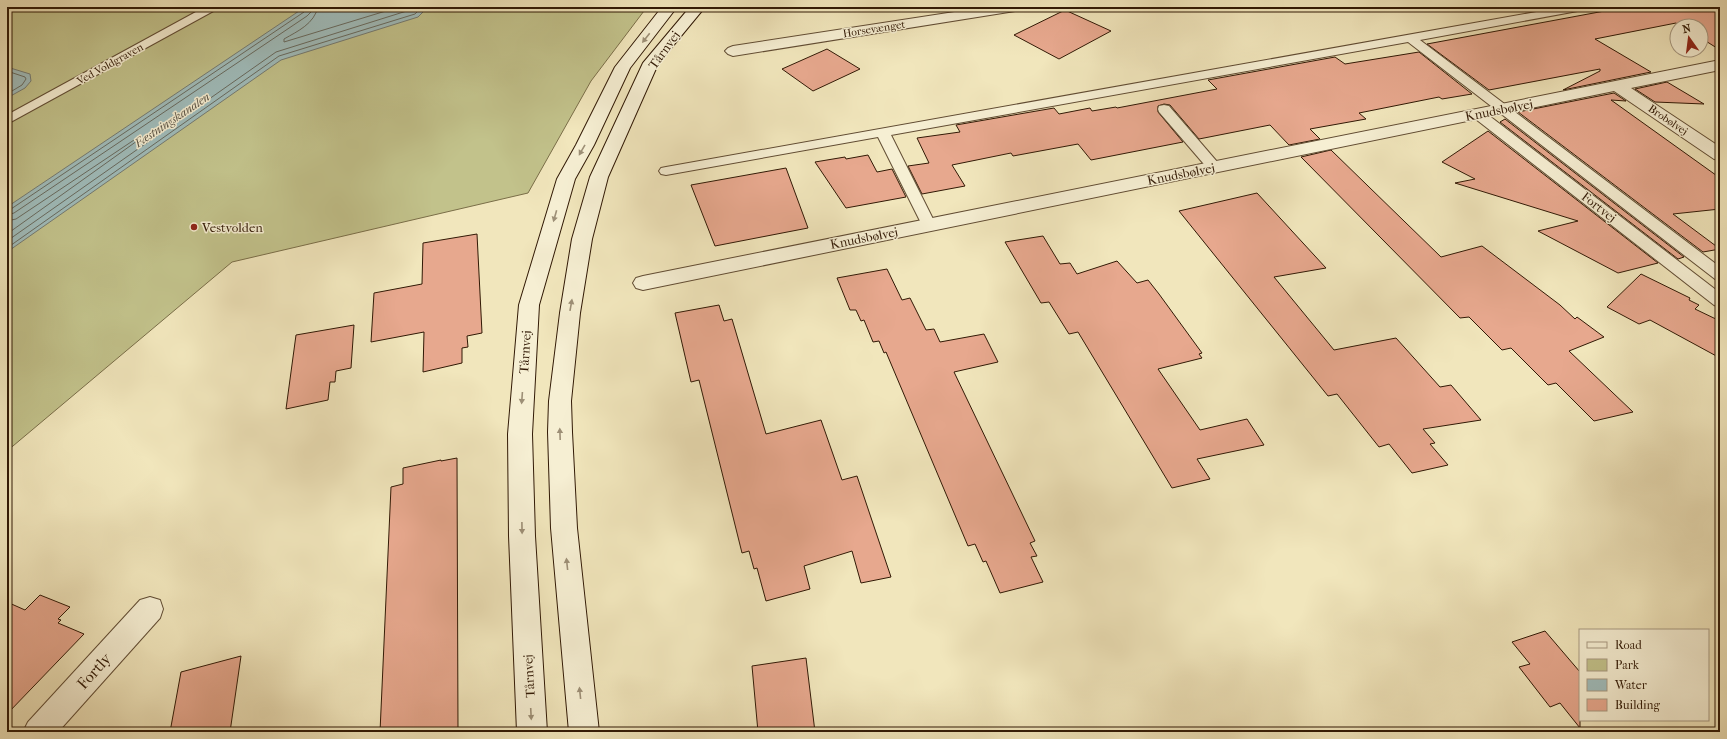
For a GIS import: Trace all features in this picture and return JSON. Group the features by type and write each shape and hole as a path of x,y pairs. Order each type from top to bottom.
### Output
{"street":[{"name":"Tårnvej","path":"532,732 522,536 520,434 529,305 566,179 585,145 623,67 670,7"},
{"name":"Tårnvej","path":"584,732 564,528 560,432 560,400 570,313 582,239 599,177 651,63 698,7"},
{"name":"Horsevænget","path":"733,51 1014,7"},
{"name":"Knudsbølvej","path":"643,283 1720,65"},
{"name":"Brobølvej","path":"1617,86 1720,155"},
{"name":"Fortly","path":"38,732 150,609"}],"lane":[{"name":"Ved Voldgraven","path":"7,120 213,7"},
{"path":"666,171 1583,7"},
{"path":"1410,38 1720,275"},
{"path":"1164,109 1214,167"},
{"name":"Fortvej","path":"1478,114 1720,300"},
{"path":"883,133 929,224"}],"green space":[{"name":"Vestvolden","path":"19,7 647,7 591,81 528,193 232,262 7,451 7,14"}],"water":[{"name":"Fæstningskanalen","path":"305,7 428,7 418,17 281,60 7,252 7,207"},
{"path":"7,67 30,74 31,81 25,88 7,98"}],"building":[{"path":"1626,7 1720,7 1720,50 1709,43 1709,18 1669,18 1669,24 1595,39 1651,72 1563,90 1600,71 1600,69 1489,90 1427,44"},
{"path":"1065,10 1111,31 1059,59 1014,35"},
{"path":"827,49 860,69 813,91 782,69"},
{"path":"1419,52 1472,94 1442,99 1439,97 1359,113 1366,119 1310,129 1320,139 1289,145 1270,125 1199,139 1170,105 1164,104 1158,106 1158,112 1183,142 1091,160 1078,144 1013,156 1011,153 952,165 965,186 922,194 908,166 929,163 917,138 960,132 956,125 1054,108 1059,114 1090,108 1092,111 1117,108 1217,89 1208,80 1335,57 1345,64"},
{"path":"1667,82 1704,104 1655,102 1635,89"},
{"path":"1614,93 1626,101 1611,100 1720,178 1720,209 1673,214 1720,249 1703,252 1518,112"},
{"path":"1505,119 1684,257 1678,259 1500,122"},
{"path":"1488,131 1658,263 1618,273 1538,231 1578,221 1455,183 1475,179 1442,162"},
{"path":"1331,150 1441,257 1482,246 1560,305 1575,319 1577,317 1604,337 1569,351 1633,412 1594,421 1556,383 1548,385 1511,348 1502,350 1469,317 1460,318 1301,157"},
{"path":"868,155 877,172 892,169 906,197 846,208 815,162"},
{"path":"786,168 808,228 715,246 691,185"},
{"path":"1257,193 1326,268 1274,277 1334,350 1396,338 1440,387 1451,385 1481,420 1423,429 1435,443 1430,444 1448,465 1412,473 1389,444 1379,447 1337,394 1328,396 1179,211"},
{"path":"477,234 482,333 467,336 468,347 462,348 462,363 423,372 424,332 371,342 374,293 422,284 423,243"},
{"path":"1043,236 1060,264 1070,263 1077,274 1117,261 1137,283 1148,280 1202,353 1199,354 1202,358 1158,369 1200,430 1247,419 1264,445 1197,459 1210,479 1172,488 1078,332 1069,334 1049,302 1041,303 1005,242"},
{"path":"887,269 902,300 910,298 926,330 934,329 940,342 984,334 998,362 954,372 1035,541 1030,543 1037,556 1031,557 1043,582 1000,593 986,561 983,562 975,544 968,546 886,352 884,353 879,341 873,342 864,320 861,321 856,310 850,310 837,278"},
{"path":"1641,274 1690,298 1689,300 1699,305 1695,309 1720,321 1720,358 1650,320 1639,324 1607,307"},
{"path":"719,305 724,321 732,319 766,434 821,420 842,480 857,476 891,577 861,583 852,551 804,566 810,589 766,601 757,568 754,569 749,551 742,553 699,380 691,382 675,313"},
{"path":"354,325 351,368 336,371 335,382 330,382 328,400 286,409 296,335"},
{"path":"457,458 458,732 380,732 391,487 403,484 403,468"},
{"path":"40,595 70,607 58,619 61,620 58,623 84,634 7,714 7,602 25,610"},
{"path":"1545,631 1579,671 1580,728 1560,703 1550,707 1519,667 1530,664 1512,642"},
{"path":"241,656 230,732 170,732 181,672"},
{"path":"806,658 815,732 758,732 752,666"}],"place":[{"name":"Vestvolden","path":"194,227"}]}
